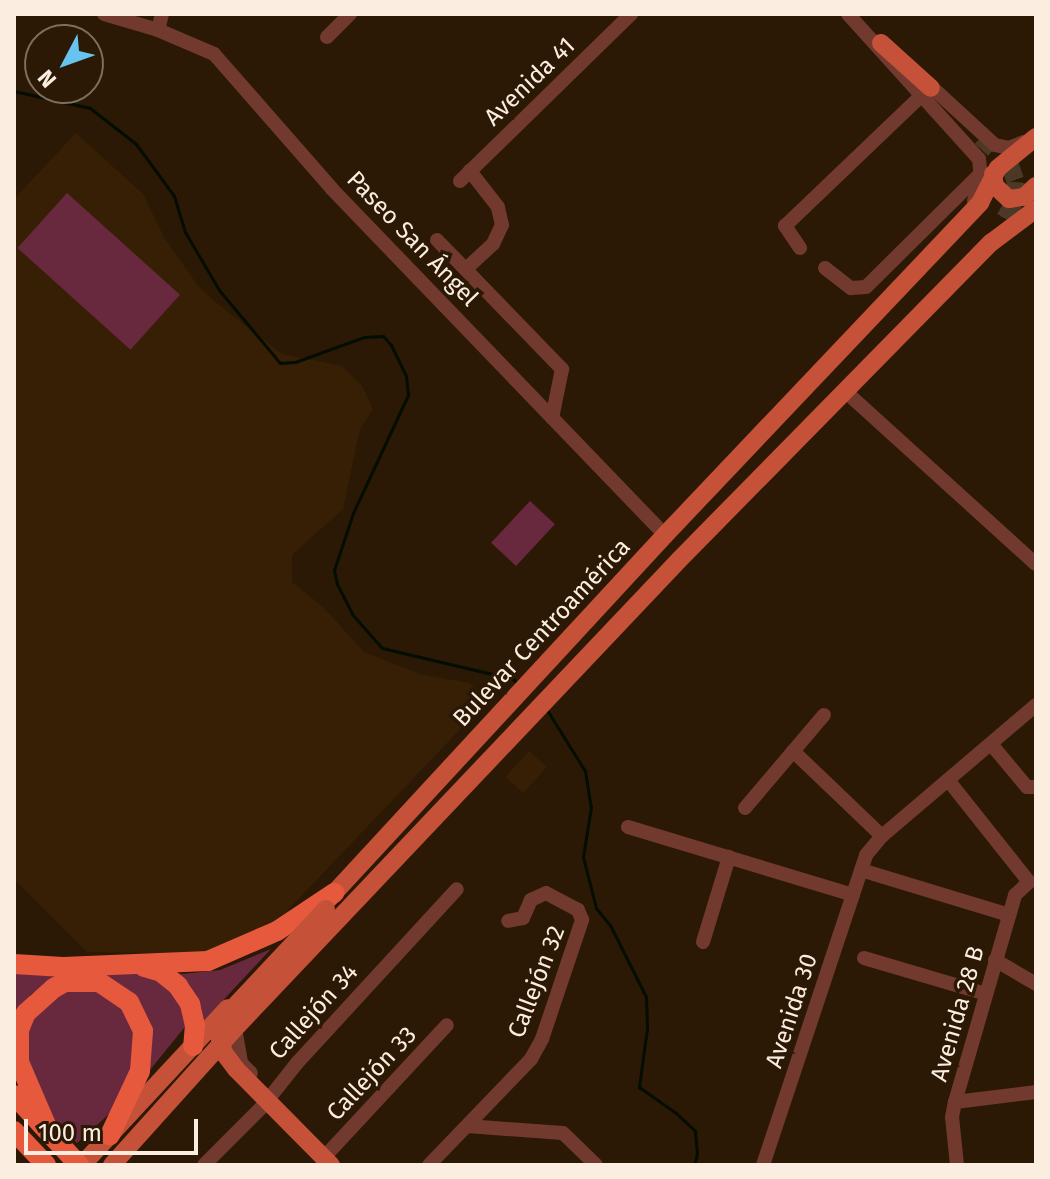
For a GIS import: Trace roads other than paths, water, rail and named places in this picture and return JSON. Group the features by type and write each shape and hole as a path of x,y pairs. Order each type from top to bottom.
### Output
{"highway":[{"path":"14,964 140,966 208,961 277,931 330,901"},
{"path":"140,966 161,972 184,995 202,1050"},
{"path":"49,1132 19,1062 19,1030 26,1013 54,988 65,982 99,982 129,1002 143,1031 140,1071 106,1141"},
{"path":"14,1095 80,1165"},
{"path":"14,1131 43,1162"},
{"path":"14,1145 43,1162"}],"main road":[{"path":"876,41 926,93"},
{"name":"Bulevar Centroamérica","path":"114,1162 202,1050 330,901 665,535 980,203 987,173 1036,136"},
{"path":"987,173 1009,199 1024,197 1036,186"},
{"name":"Bulevar Centroamérica","path":"80,1165 202,1050 235,1028 560,686 992,242 1036,209"},
{"path":"820,418 834,395 1003,222"},
{"path":"327,1161 236,1069 224,1053 220,1039 221,1023 330,901"}],"street":[{"name":"Paseo San Ángel","path":"104,14 158,30 214,54 332,189 665,535"},
{"path":"158,30 162,14"},
{"path":"327,37 350,14"},
{"name":"Avenida 41","path":"466,269 493,244 502,225 498,207 465,176 631,14"},
{"path":"848,14 995,145 1013,147 1036,136"},
{"path":"800,248 785,226 926,93 987,173 866,287 851,288 825,268"},
{"path":"437,240 562,369 552,418"},
{"path":"846,392 1036,564"},
{"name":"Avenida 30","path":"763,1165 866,855 882,836 1036,705"},
{"path":"745,808 824,715"},
{"path":"991,744 1027,787 1036,787"},
{"path":"793,751 882,836"},
{"path":"948,780 1032,882"},
{"path":"628,827 853,895"},
{"path":"703,942 729,857"},
{"path":"861,870 1009,915"},
{"name":"Avenida 28 B","path":"957,1165 952,1117 955,1102 1015,895 1032,882"},
{"name":"Callejón 34","path":"204,1165 457,889"},
{"name":"Callejón 32","path":"429,1165 531,1059 542,1039 582,920 578,910 546,893 531,900 523,918 508,921"},
{"path":"864,958 986,994"},
{"path":"995,960 1036,984"},
{"name":"Callejón 33","path":"327,1161 447,1025"},
{"path":"235,1028 241,1063 267,1099 327,1161 340,1165"},
{"path":"202,1050 267,1099"},
{"path":"955,1102 1036,1092"},
{"path":"467,1126 563,1133 596,1165"}],"waterway":[{"path":"14,91 90,108 136,144 174,196 185,232 219,290 280,363 295,362 364,337 383,336 391,345 406,376 408,395 353,513 334,570 337,584 352,614 382,648 513,679 518,684"},
{"path":"547,710 585,771 591,807 583,857 596,908 610,925 646,997 647,1028 639,1087 676,1113 695,1131 697,1154 694,1165"}],"tunnel":[{"path":"981,137 1009,163 1016,182 1014,203 1003,222"}]}
